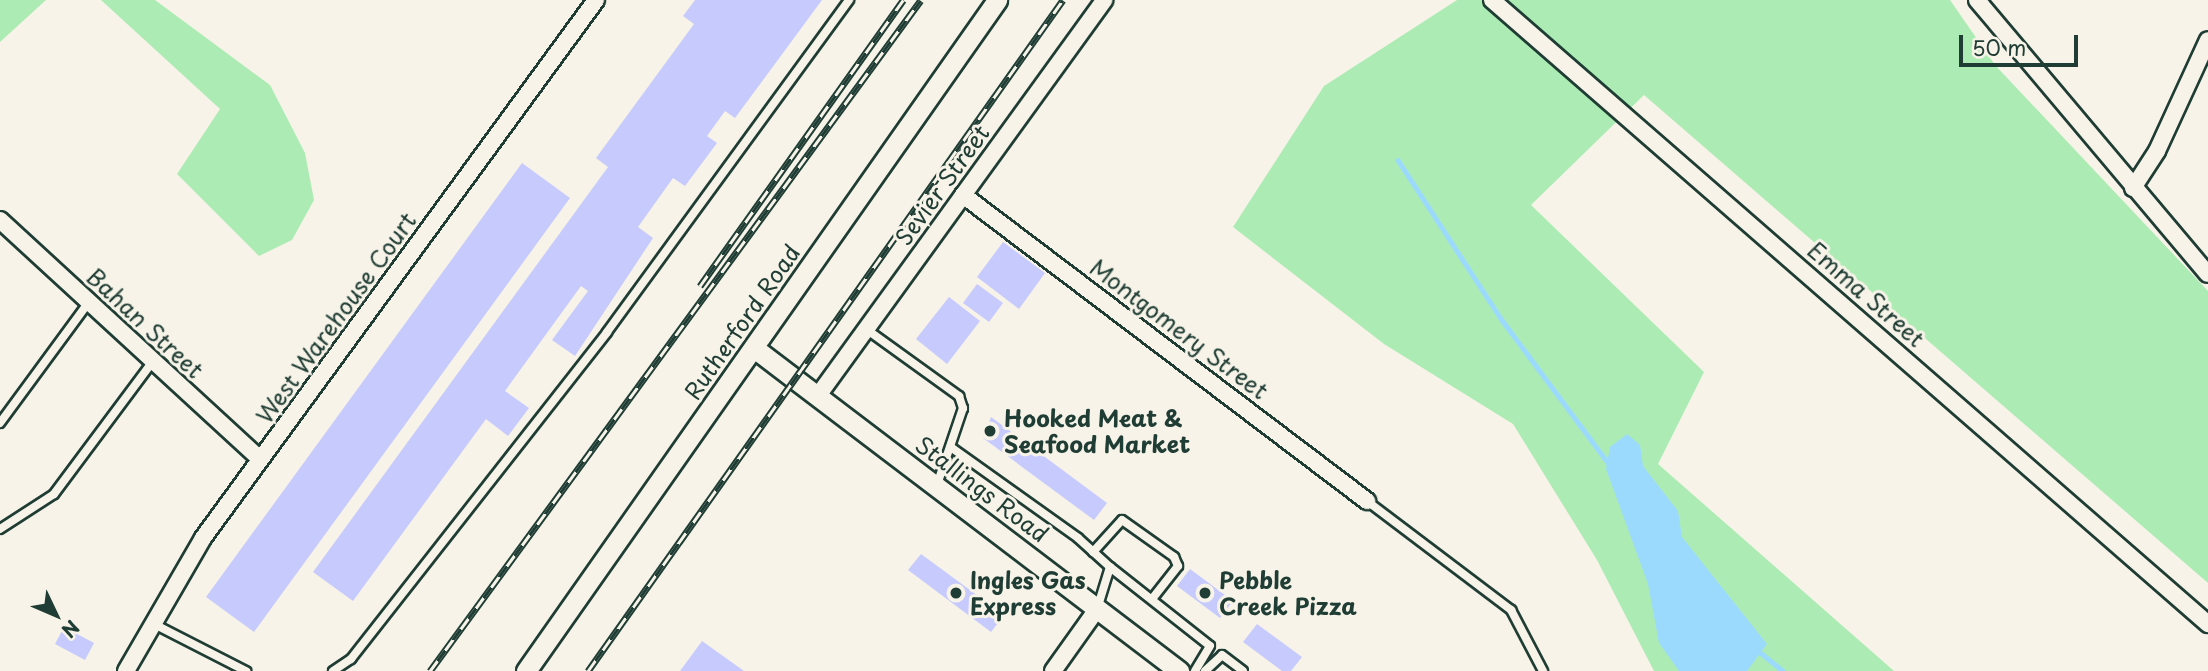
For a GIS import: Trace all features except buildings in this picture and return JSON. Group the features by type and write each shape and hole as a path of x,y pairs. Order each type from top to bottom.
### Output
{"street":[{"name":"West Warehouse Court","path":"126,671 203,538 596,0"},
{"name":"Rutherford Road","path":"526,671 997,0"},
{"name":"Sevier Street","path":"817,397 1104,0"},
{"name":"Emma Street","path":"1492,0 2208,624"},
{"path":"1977,0 2208,274"},
{"path":"2133,188 2157,151 2208,40"},
{"name":"Montgomery Street","path":"962,195 1367,501"},
{"name":"Bahan Street","path":"0,220 260,459"},
{"name":"Stallings Road","path":"754,348 1179,671"},
{"path":"1053,671 1097,609"}],"lane":[{"path":"333,671 351,659 607,332 849,0"},
{"path":"0,423 89,302"},
{"path":"866,329 959,396 963,408 952,448 937,485"},
{"path":"0,529 54,494 153,361"},
{"path":"952,448 1093,552 1210,646 1195,671"},
{"path":"1367,501 1511,610 1542,671"},
{"path":"1093,552 1122,520 1174,557 1178,566 1152,599"},
{"path":"1097,609 1110,568"},
{"path":"152,623 246,671"},
{"path":"1205,671 1222,655 1243,671"}],"green space":[{"path":"0,0 46,0 0,42"},
{"path":"101,0 155,0 270,85 305,153 314,200 292,240 259,256 177,174 220,109"},
{"path":"1457,0 1950,0 1995,65 2208,291 2208,583 1644,95 1531,205 1704,372 1658,464 1894,671 1654,671 1597,560 1513,424 1384,344 1233,227 1324,86"}],"water":[{"path":"1627,434 1640,445 1643,466 1678,511 1682,537 1767,644 1747,671 1679,671 1659,643 1648,584 1606,469 1610,447"}],"waterway":[{"path":"1398,160 1502,320 1609,464"},
{"path":"1756,649 1783,671"}],"railway":[{"path":"700,286 903,0"},
{"path":"430,671 921,0"},
{"path":"588,671 1063,0"}],"place":[{"name":"Hooked Meat & Seafood Market","path":"990,431"},
{"name":"Ingles Gas Express","path":"956,593"},
{"name":"Pebble Creek Pizza","path":"1205,593"}]}
